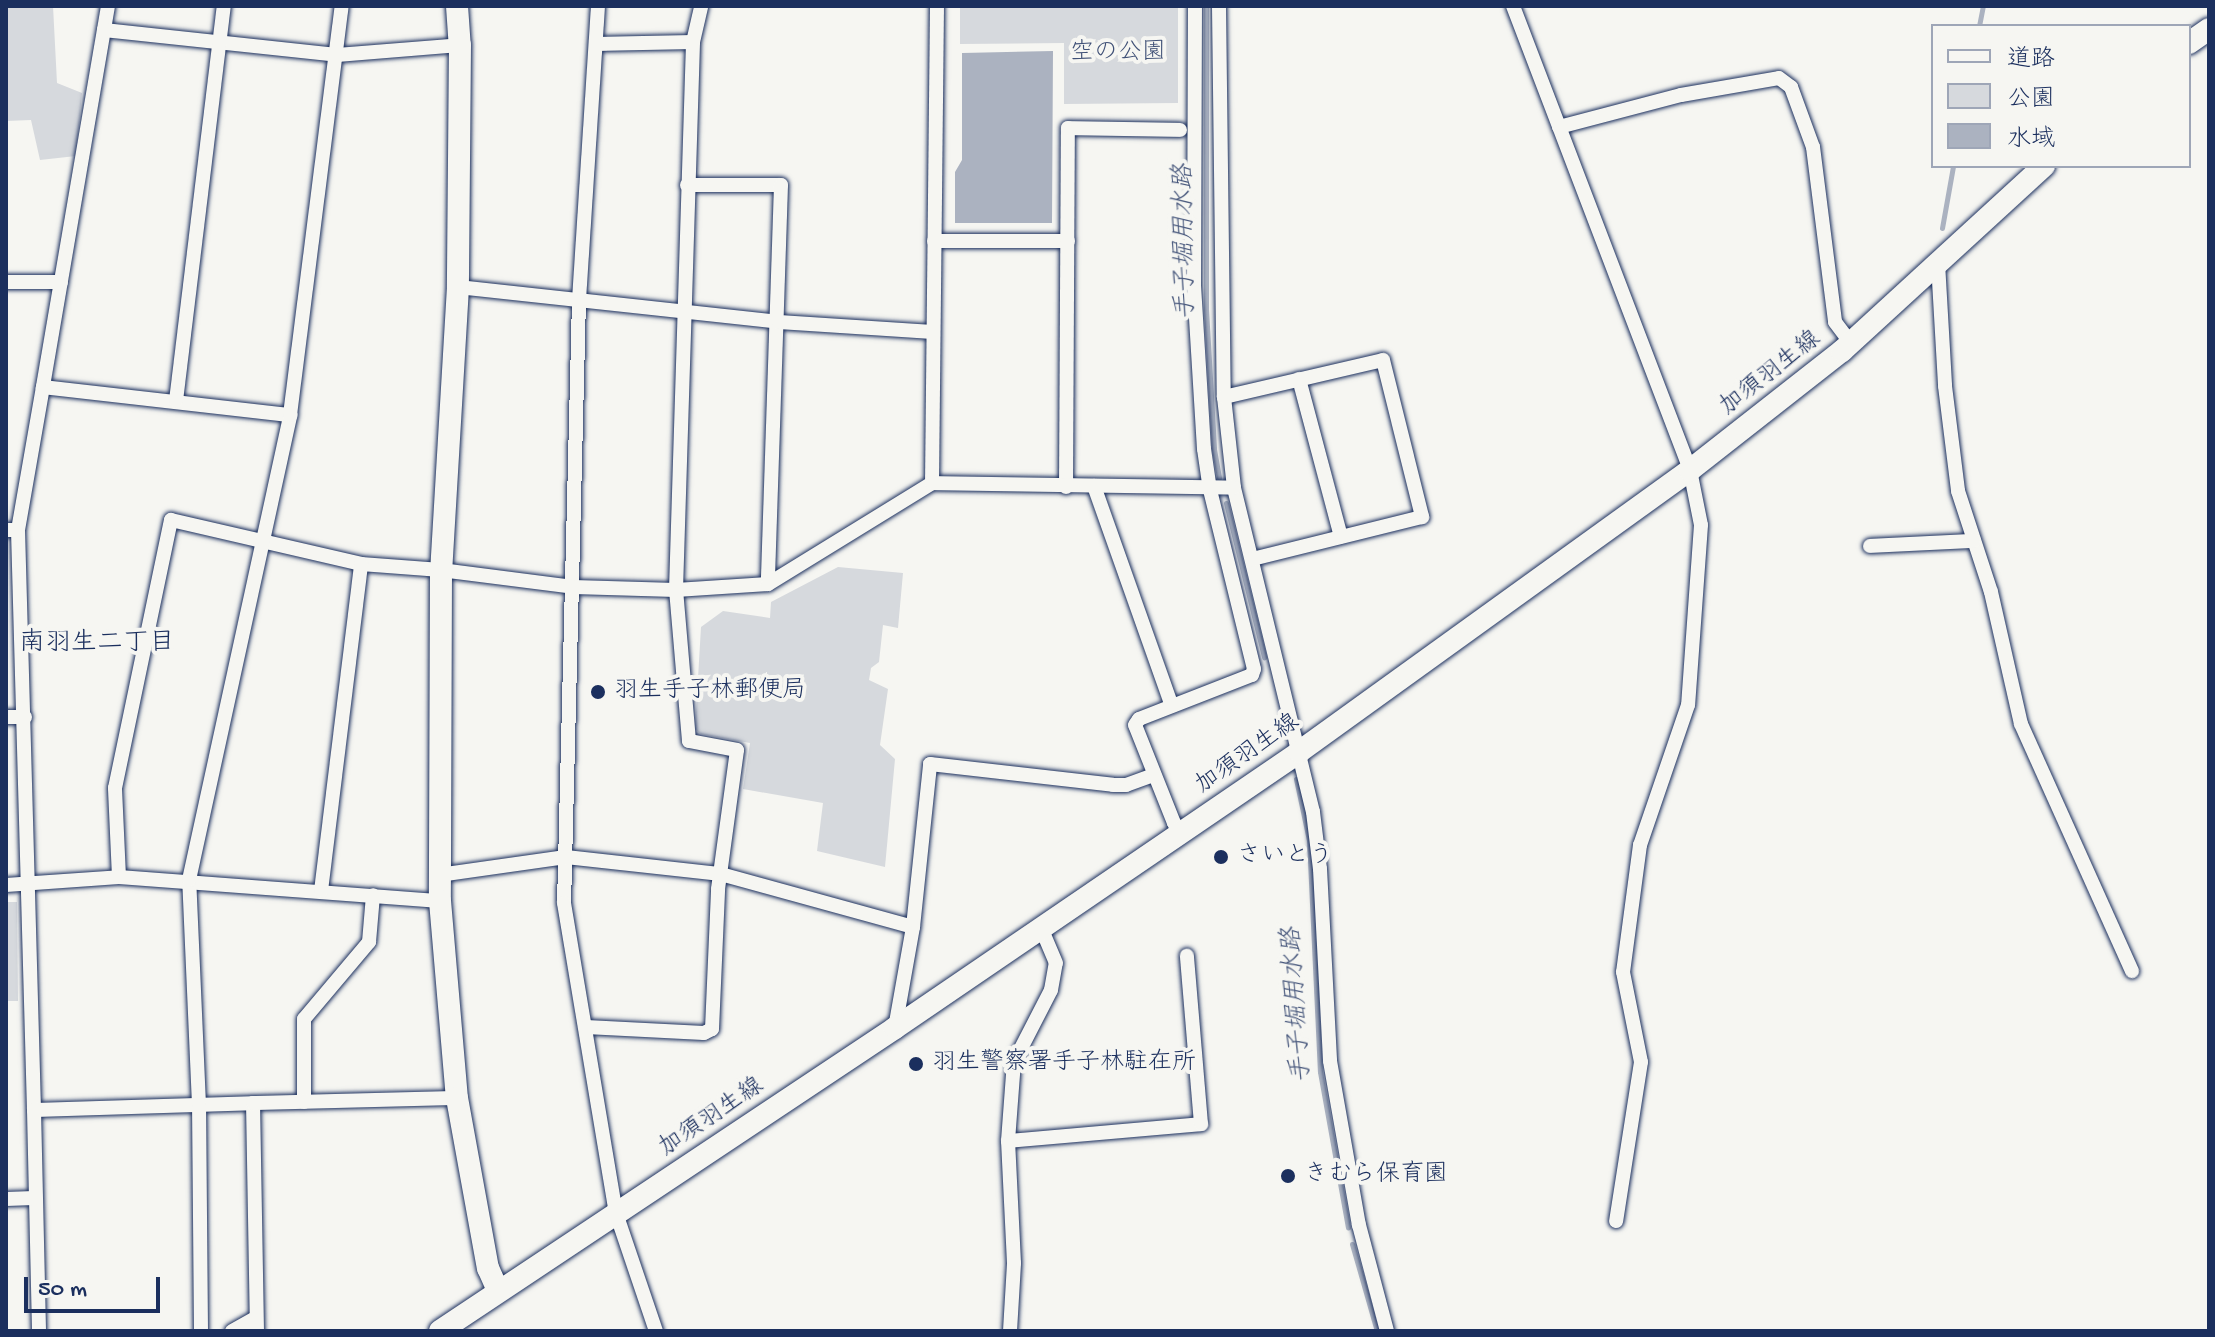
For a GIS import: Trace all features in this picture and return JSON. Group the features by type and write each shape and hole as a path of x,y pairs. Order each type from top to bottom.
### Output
{"main road":[{"path":"457,6 460,45 458,287 441,570 439,875 457,1098 488,1268 498,1290"},
{"path":"2191,42 2209,29"},
{"name":"加須羽生線","path":"440,1331 895,1028 1299,752 1690,470 1851,343 2042,168"}],"street":[{"path":"39,1331 25,717 14,627 12,530 43,387 108,6"},
{"path":"176,401 224,6"},
{"path":"201,1331 199,1105 189,880 266,540 290,415 342,6"},
{"path":"598,6 579,300 564,903 616,1213 656,1331"},
{"path":"586,1027 704,1033 712,1029 721,874 737,750 689,741 676,590 682,311 693,42 701,6"},
{"path":"932,483 937,6"},
{"path":"1182,832 1174,823 1135,725 1139,719 1252,675 1254,669 1210,490 1204,449 1194,286 1195,6"},
{"path":"1219,6 1224,397 1234,488 1313,812 1320,869 1330,1061 1359,1225 1387,1331"},
{"path":"1513,6 1690,470 1701,525 1688,705 1641,841 1623,972 1641,1062 1616,1221"},
{"path":"104,30 337,55 460,45"},
{"path":"596,44 693,42"},
{"path":"1559,127 1681,95 1779,78 1791,87 1813,147 1835,322 1851,343"},
{"path":"1066,487 1068,128 1180,130"},
{"path":"687,185 781,185 779,322 768,584"},
{"path":"934,241 1068,241"},
{"path":"1938,263 1945,386 1958,491 1991,592 2021,724 2132,971"},
{"path":"6,282 61,282"},
{"path":"458,287 779,322 933,332"},
{"path":"1224,397 1383,360 1422,517 1252,559"},
{"path":"1299,379 1341,537"},
{"path":"43,387 290,415"},
{"path":"119,877 115,788 171,520 361,564 441,570 573,587 676,590 768,584 932,483 1234,488"},
{"path":"1094,486 1172,706"},
{"path":"1870,546 1974,541"},
{"path":"321,891 361,564"},
{"path":"6,717 25,717"},
{"path":"895,1028 913,927 930,764 1113,785 1126,785 1154,775"},
{"path":"439,875 566,857 721,874 913,927"},
{"path":"6,885 119,877 440,901"},
{"path":"304,1102 304,1019 369,942 373,895"},
{"path":"1010,1331 1014,1263 1008,1141 1014,1062 1051,990 1056,963 1041,928"},
{"path":"1008,1141 1201,1124 1187,956"},
{"path":"34,1110 457,1098"},
{"path":"232,1331 256,1325 253,1103"},
{"path":"6,1199 34,1198"}],"green space":[{"path":"6,6 53,6 57,83 82,93 76,156 40,160 31,120 6,121"},
{"name":"空の公園","path":"960,6 1178,6 1178,103 1064,104 1064,43 960,44"},
{"path":"838,567 903,573 898,628 883,625 879,662 871,668 869,680 888,689 880,745 895,759 885,867 817,851 823,803 743,789 750,743 701,734 695,729 701,627 723,611 770,618 771,602"},
{"path":"6,902 17,902 18,1001 6,1001"}],"water":[{"path":"1053,51 1052,223 955,223 955,172 962,160 962,53"}],"waterway":[{"name":"手子堀用水路","path":"1206,6 1206,309 1214,449 1219,478"},
{"path":"1979,24 1983,6"},
{"path":"1942,228 1953,168"},
{"name":"手子堀用水路","path":"1226,503 1264,657"},
{"name":"手子堀用水路","path":"1296,779 1309,840 1320,1072 1348,1228"},
{"name":"手子堀用水路","path":"1352,1244 1377,1331"}],"place":[{"name":"羽生手子林郵便局","path":"598,692"},
{"name":"さいとう","path":"1221,857"},
{"name":"羽生警察署手子林駐在所","path":"916,1064"},
{"name":"きむら保育園","path":"1288,1176"}],"district":[{"name":"南羽生二丁目","path":"97,645"}]}
